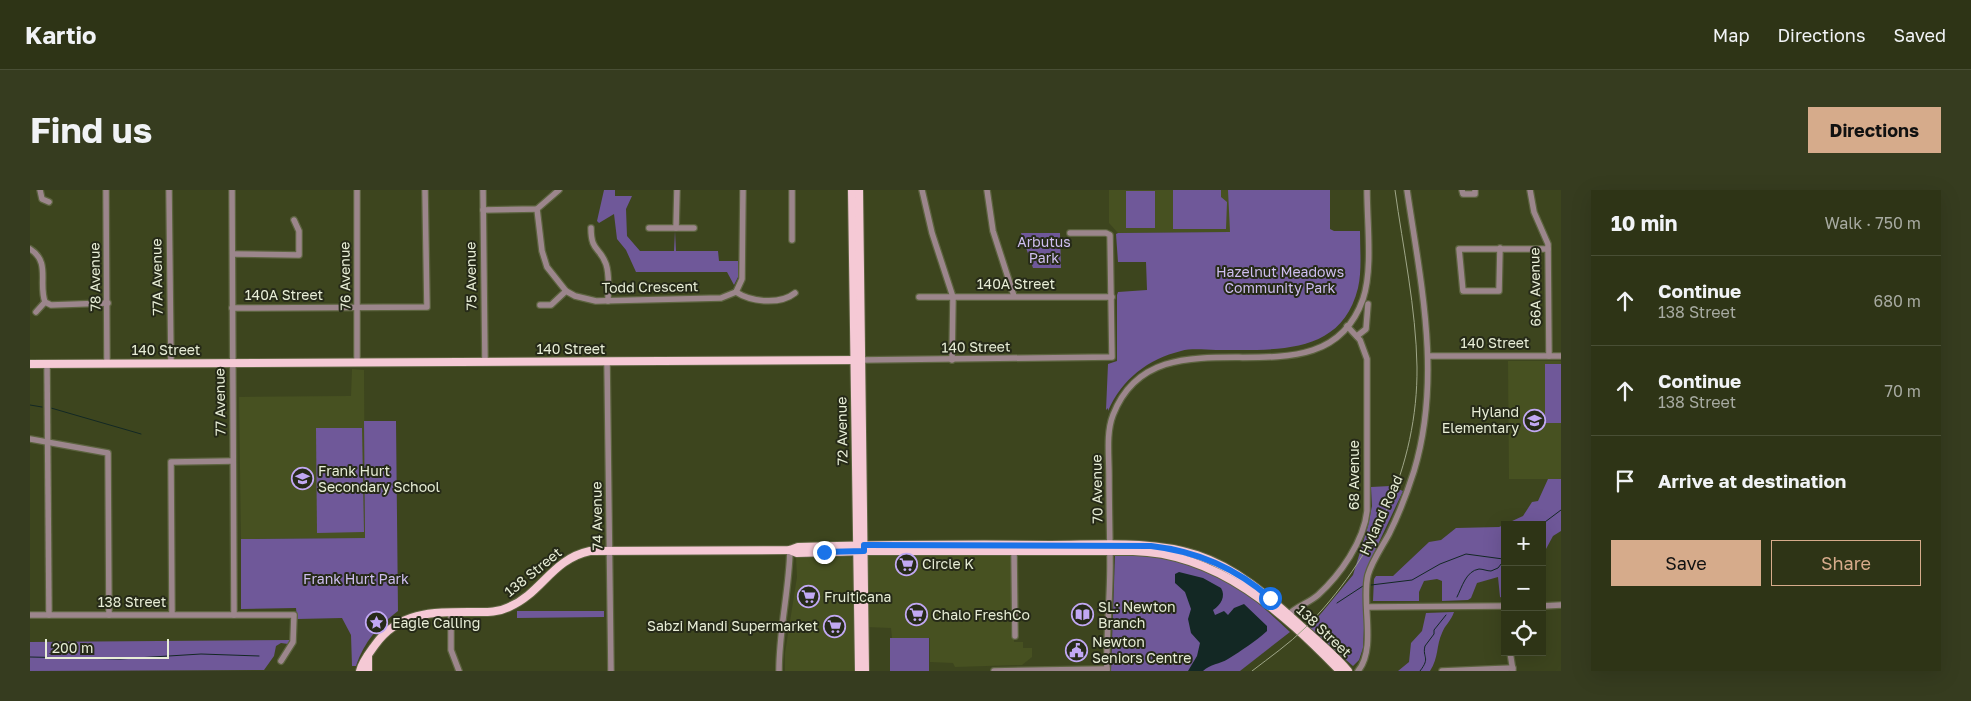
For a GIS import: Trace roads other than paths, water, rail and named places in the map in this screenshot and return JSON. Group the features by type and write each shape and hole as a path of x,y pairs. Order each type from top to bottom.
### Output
{"main road":[{"name":"72 Avenue","path":"852,190 858,360"},
{"name":"72 Avenue","path":"859,190 859,671"},
{"name":"140 Street","path":"30,364 858,360"},
{"name":"138 Street","path":"860,548 1014,551 1157,546 1202,557 1248,580 1348,671"},
{"name":"72 Avenue","path":"860,548 865,671"},
{"name":"138 Street","path":"368,656 384,634 398,623 422,614 490,612 507,608 525,598 565,560 581,553 610,550 790,550 797,553 860,548 1110,548 1174,556 1199,563 1224,574 1258,597 1340,671"},
{"path":"360,671 368,656"},
{"path":"368,656 368,671"}],"street":[{"path":"40,190 42,199 49,202"},
{"name":"78 Avenue","path":"106,190 107,364"},
{"name":"77A Avenue","path":"169,190 171,363"},
{"name":"77 Avenue","path":"232,190 234,615"},
{"name":"76 Avenue","path":"356,190 357,362"},
{"name":"140A Street","path":"232,308 427,308 425,190"},
{"name":"75 Avenue","path":"482,190 485,362"},
{"path":"483,210 537,209 559,190"},
{"path":"676,190 676,228"},
{"path":"743,190 743,270 741,283 736,292 752,299 786,299 795,293"},
{"path":"792,190 792,240"},
{"path":"922,190 932,233 952,297 952,360"},
{"path":"987,190 992,231 1014,296"},
{"path":"1347,326 1360,305 1366,286 1367,190"},
{"name":"Hyland Road","path":"1358,671 1366,655 1369,574 1400,511 1416,463 1426,414 1429,356 1426,316 1407,190"},
{"path":"1462,190 1463,194 1471,195 1475,194 1476,190"},
{"name":"66A Avenue","path":"1530,190 1534,212 1546,237 1548,249 1549,356"},
{"path":"537,209 545,262 566,291 551,305 540,305"},
{"path":"233,254 299,255 299,231 294,220"},
{"path":"591,228 592,245 604,261 608,271 608,301"},
{"path":"649,228 694,228"},
{"path":"1070,232 1109,234 1112,296"},
{"path":"1500,248 1499,291 1463,291 1459,249 1500,248 1548,249"},
{"path":"30,249 41,259 45,302 51,305 108,303"},
{"name":"Todd Crescent","path":"566,291 583,299 608,301 721,298 736,292"},
{"name":"140A Street","path":"920,297 1112,296"},
{"name":"140 Street","path":"858,360 1112,357 1112,296"},
{"path":"36,312 45,302"},
{"path":"1358,336 1366,329 1368,304"},
{"name":"68 Avenue","path":"1288,615 1319,594 1336,574 1359,538 1365,523 1367,362 1364,347 1358,336 1347,326"},
{"name":"70 Avenue","path":"1107,670 1110,548 1109,448 1113,416 1132,385 1151,370 1186,358 1300,355 1325,345 1347,326"},
{"name":"140 Street","path":"1429,356 1561,356"},
{"name":"74 Avenue","path":"607,362 611,671"},
{"path":"46,364 49,615"},
{"path":"30,439 108,453 109,615"},
{"path":"172,614 171,462 233,461"},
{"path":"779,671 779,649 789,584 790,550"},
{"path":"1014,551 1015,636"},
{"path":"1367,607 1501,606"},
{"path":"1546,606 1561,606"},
{"path":"451,612 451,650 459,671"},
{"name":"138 Street","path":"30,615 294,615 293,642 281,661"},
{"path":"1442,670 1513,669 1511,656"},
{"path":"994,671 1107,670"}],"water":[{"path":"1179,572 1203,578 1221,588 1223,597 1218,606 1213,610 1215,615 1224,611 1228,615 1234,608 1244,604 1267,626 1267,631 1225,661 1203,671 1188,671 1197,656 1200,643 1191,633 1188,619 1191,609 1185,592 1175,583 1175,574"}],"waterway":[{"path":"30,405 42,407"},
{"path":"51,408 141,434"},
{"path":"1546,521 1561,510"},
{"path":"1371,585 1412,580 1440,564 1466,554 1501,559"},
{"path":"1457,597 1465,580 1475,570 1491,571 1501,564"},
{"path":"1337,603 1363,586"},
{"path":"1420,671 1426,660 1425,646 1434,634 1434,630 1446,615"},
{"path":"30,657 120,659 201,654 259,656"}],"railway":[{"path":"1252,671 1305,628 1330,601 1352,572 1371,541 1387,508 1400,474 1410,439 1415,404 1417,367 1412,300 1395,190"}],"place":[{"name":"Hyland Elementary","path":"1535,420"},
{"name":"Frank Hurt Secondary School","path":"302,479"},
{"name":"Circle K","path":"906,564"},
{"name":"Fruiticana","path":"808,597"},
{"name":"Chalo FreshCo","path":"916,615"},
{"name":"SL: Newton Branch","path":"1082,615"},
{"name":"Eagle Calling","path":"376,623"},
{"name":"Sabzi Mandi Supermarket","path":"834,626"},
{"name":"Newton Seniors Centre","path":"1076,650"}],"park label":[{"name":"Arbutus Park","path":"1044,250"},
{"name":"Hazelnut Meadows Community Park","path":"1280,280"},
{"name":"Frank Hurt Park","path":"356,579"}]}
